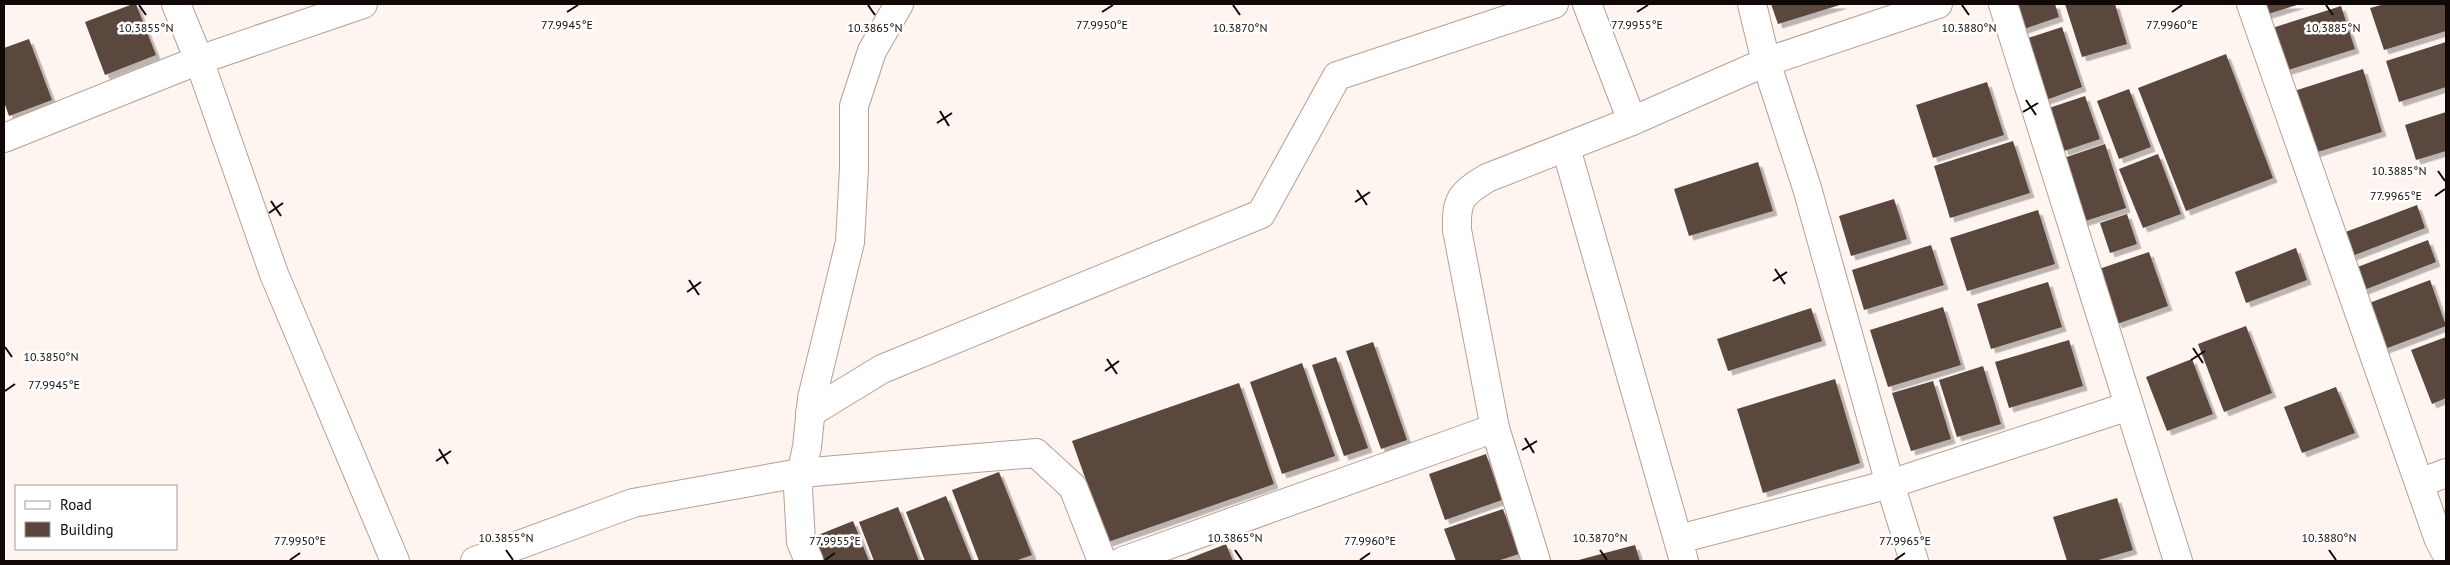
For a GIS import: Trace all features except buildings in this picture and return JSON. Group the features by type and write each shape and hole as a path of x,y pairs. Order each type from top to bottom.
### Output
{"street":[{"path":"176,4 199,60 274,274 395,561"},
{"path":"4,138 199,60 363,4"},
{"path":"809,561 802,542 798,488 807,447 812,398 850,242 854,184 854,106 872,51 899,4"},
{"path":"810,413 882,369 1261,214 1337,76 1554,4"},
{"path":"1588,4 1632,121"},
{"path":"1752,4 1766,62 1807,188 1890,484 1914,561"},
{"path":"1536,561 1495,428 1457,230 1456,208 1469,189 1487,178 1632,121 1766,62 1938,4"},
{"path":"2003,4 2178,561"},
{"path":"2251,4 2439,540 2446,553"},
{"path":"1566,148 1682,550 2129,406"},
{"path":"1122,561 1495,428"},
{"path":"474,561 633,503 800,473 1036,453 1073,487 1102,561"},
{"path":"2420,483 2446,473"}]}
